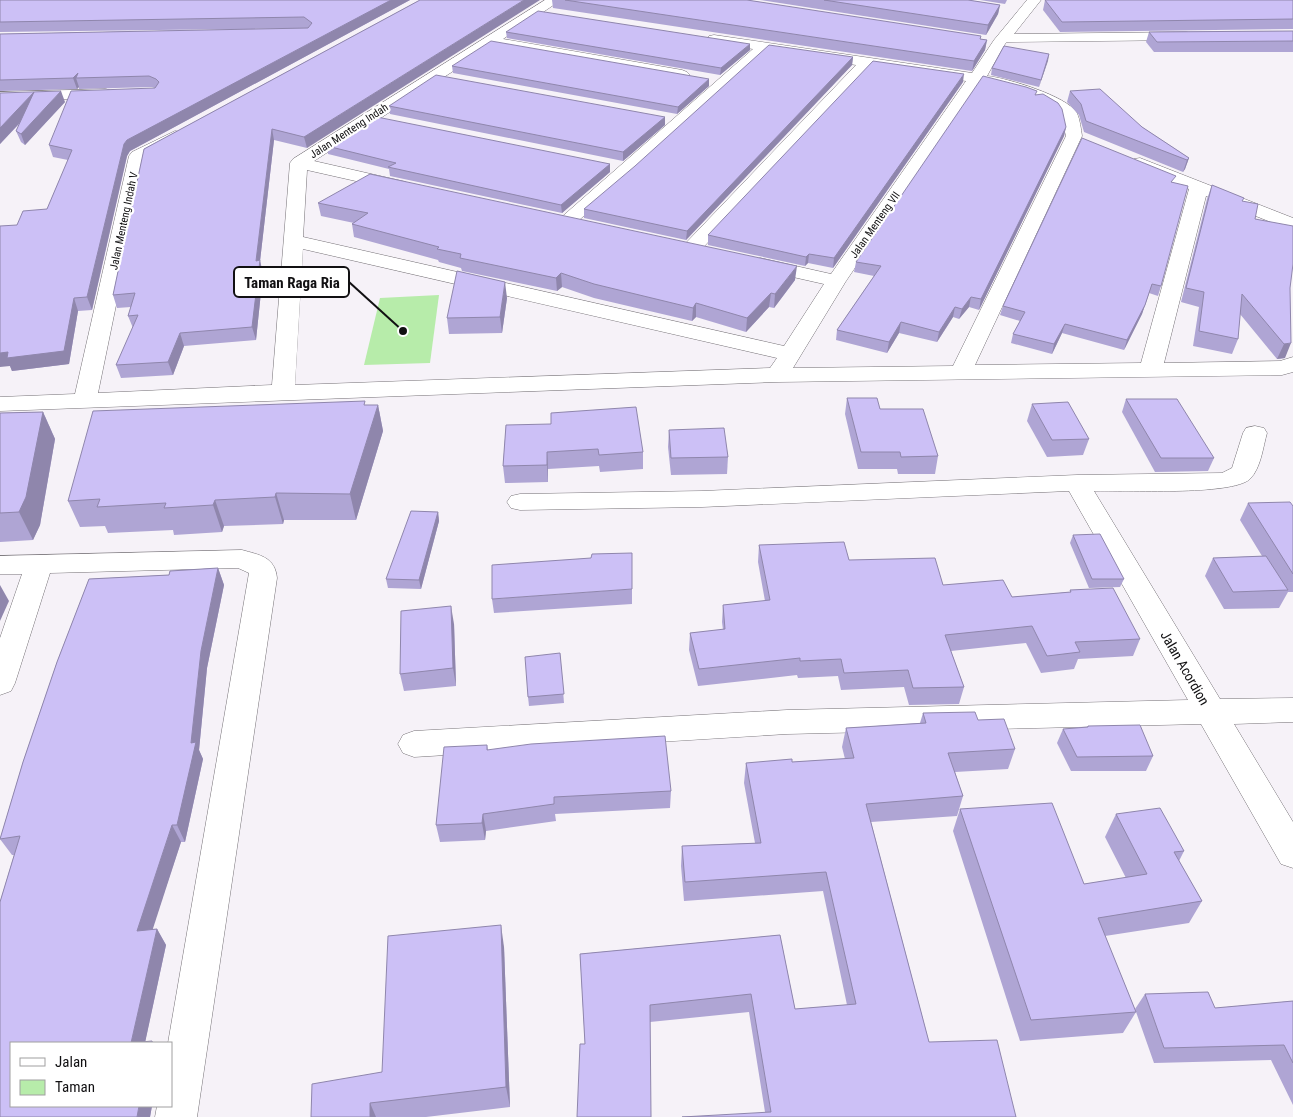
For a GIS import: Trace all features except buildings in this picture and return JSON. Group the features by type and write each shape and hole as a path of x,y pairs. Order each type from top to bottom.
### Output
{"street":[{"path":"1005,9 1051,4"},
{"path":"976,78 982,74 1002,40 1029,5"},
{"name":"Jalan Menteng Indah","path":"283,392 299,163 537,10 555,7"},
{"path":"980,40 1204,36"},
{"path":"705,37 1000,82 1023,89 1056,105 1069,114 1074,136 961,372"},
{"path":"490,41 723,82"},
{"path":"584,226 555,220 628,169 764,46"},
{"path":"691,249 866,62"},
{"path":"436,76 455,79"},
{"name":"Jalan Menteng VII","path":"778,375 836,281 976,78"},
{"path":"0,97 124,94"},
{"path":"370,117 389,121"},
{"path":"662,117 681,121"},
{"name":"Jalan Menteng Indah V","path":"85,400 138,156 190,128"},
{"path":"1074,136 1092,144"},
{"path":"1128,158 1293,225"},
{"path":"299,163 413,188"},
{"path":"608,165 628,169"},
{"path":"1151,369 1199,187"},
{"path":"294,241 790,354"},
{"path":"672,245 710,253"},
{"path":"740,260 836,281"},
{"path":"0,404 778,375 1282,368 1293,364"},
{"path":"520,502 702,499 1077,483 1232,480 1244,470 1255,433"},
{"name":"Jalan Acordion","path":"1077,483 1293,853"},
{"path":"0,565 242,559 262,568 263,578 176,1117"},
{"path":"0,682 39,564"},
{"path":"414,744 787,722 1293,710"}],"green space":[{"path":"439,295 430,363 364,365 380,298"}],"place":[{"name":"Taman Raga Ria","path":"403,331"}]}
